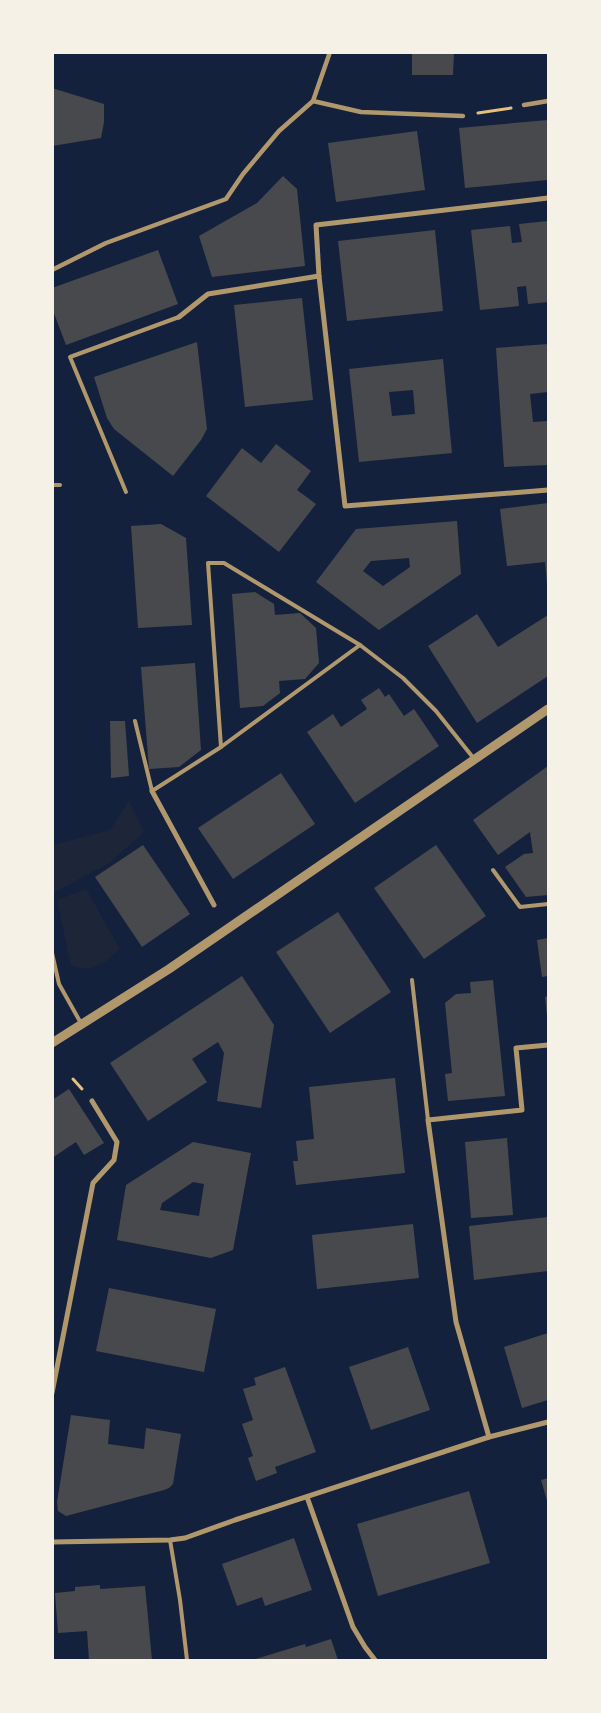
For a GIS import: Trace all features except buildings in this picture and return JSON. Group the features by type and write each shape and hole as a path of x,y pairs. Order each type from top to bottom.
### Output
{"street":[{"path":"52,270 106,243 226,199 279,131 313,101 330,52"},
{"path":"313,101 361,112 463,116"},
{"path":"524,105 548,101"},
{"path":"548,198 316,225 319,276 345,506 548,490"},
{"path":"179,317 208,294 319,276"},
{"path":"52,1043 169,969 548,709"},
{"path":"152,791 214,905"},
{"path":"489,1437 456,1322 428,1120 522,1110 516,1048 548,1045"},
{"path":"52,1393 93,1183 114,1160 117,1142 92,1101"},
{"path":"52,1542 170,1540 185,1538 489,1437 548,1422"},
{"path":"307,1497 353,1627 375,1660"}],"lane":[{"path":"126,492 70,357 179,317"},
{"path":"52,486 60,485"},
{"path":"221,747 208,563 224,564 360,645 403,678 436,711 475,760"},
{"path":"135,721 152,791 221,747 360,645"},
{"path":"493,870 520,907 548,904"},
{"path":"52,953 59,984 82,1025"},
{"path":"412,980 428,1120"},
{"path":"170,1540 188,1660"}],"path":[{"path":"463,116 524,105"}],"shaded area":[{"path":"129,801 144,832 109,863 53,893 53,845 110,830"},
{"path":"86,889 120,949 106,961 88,969 71,966 57,900"}]}
